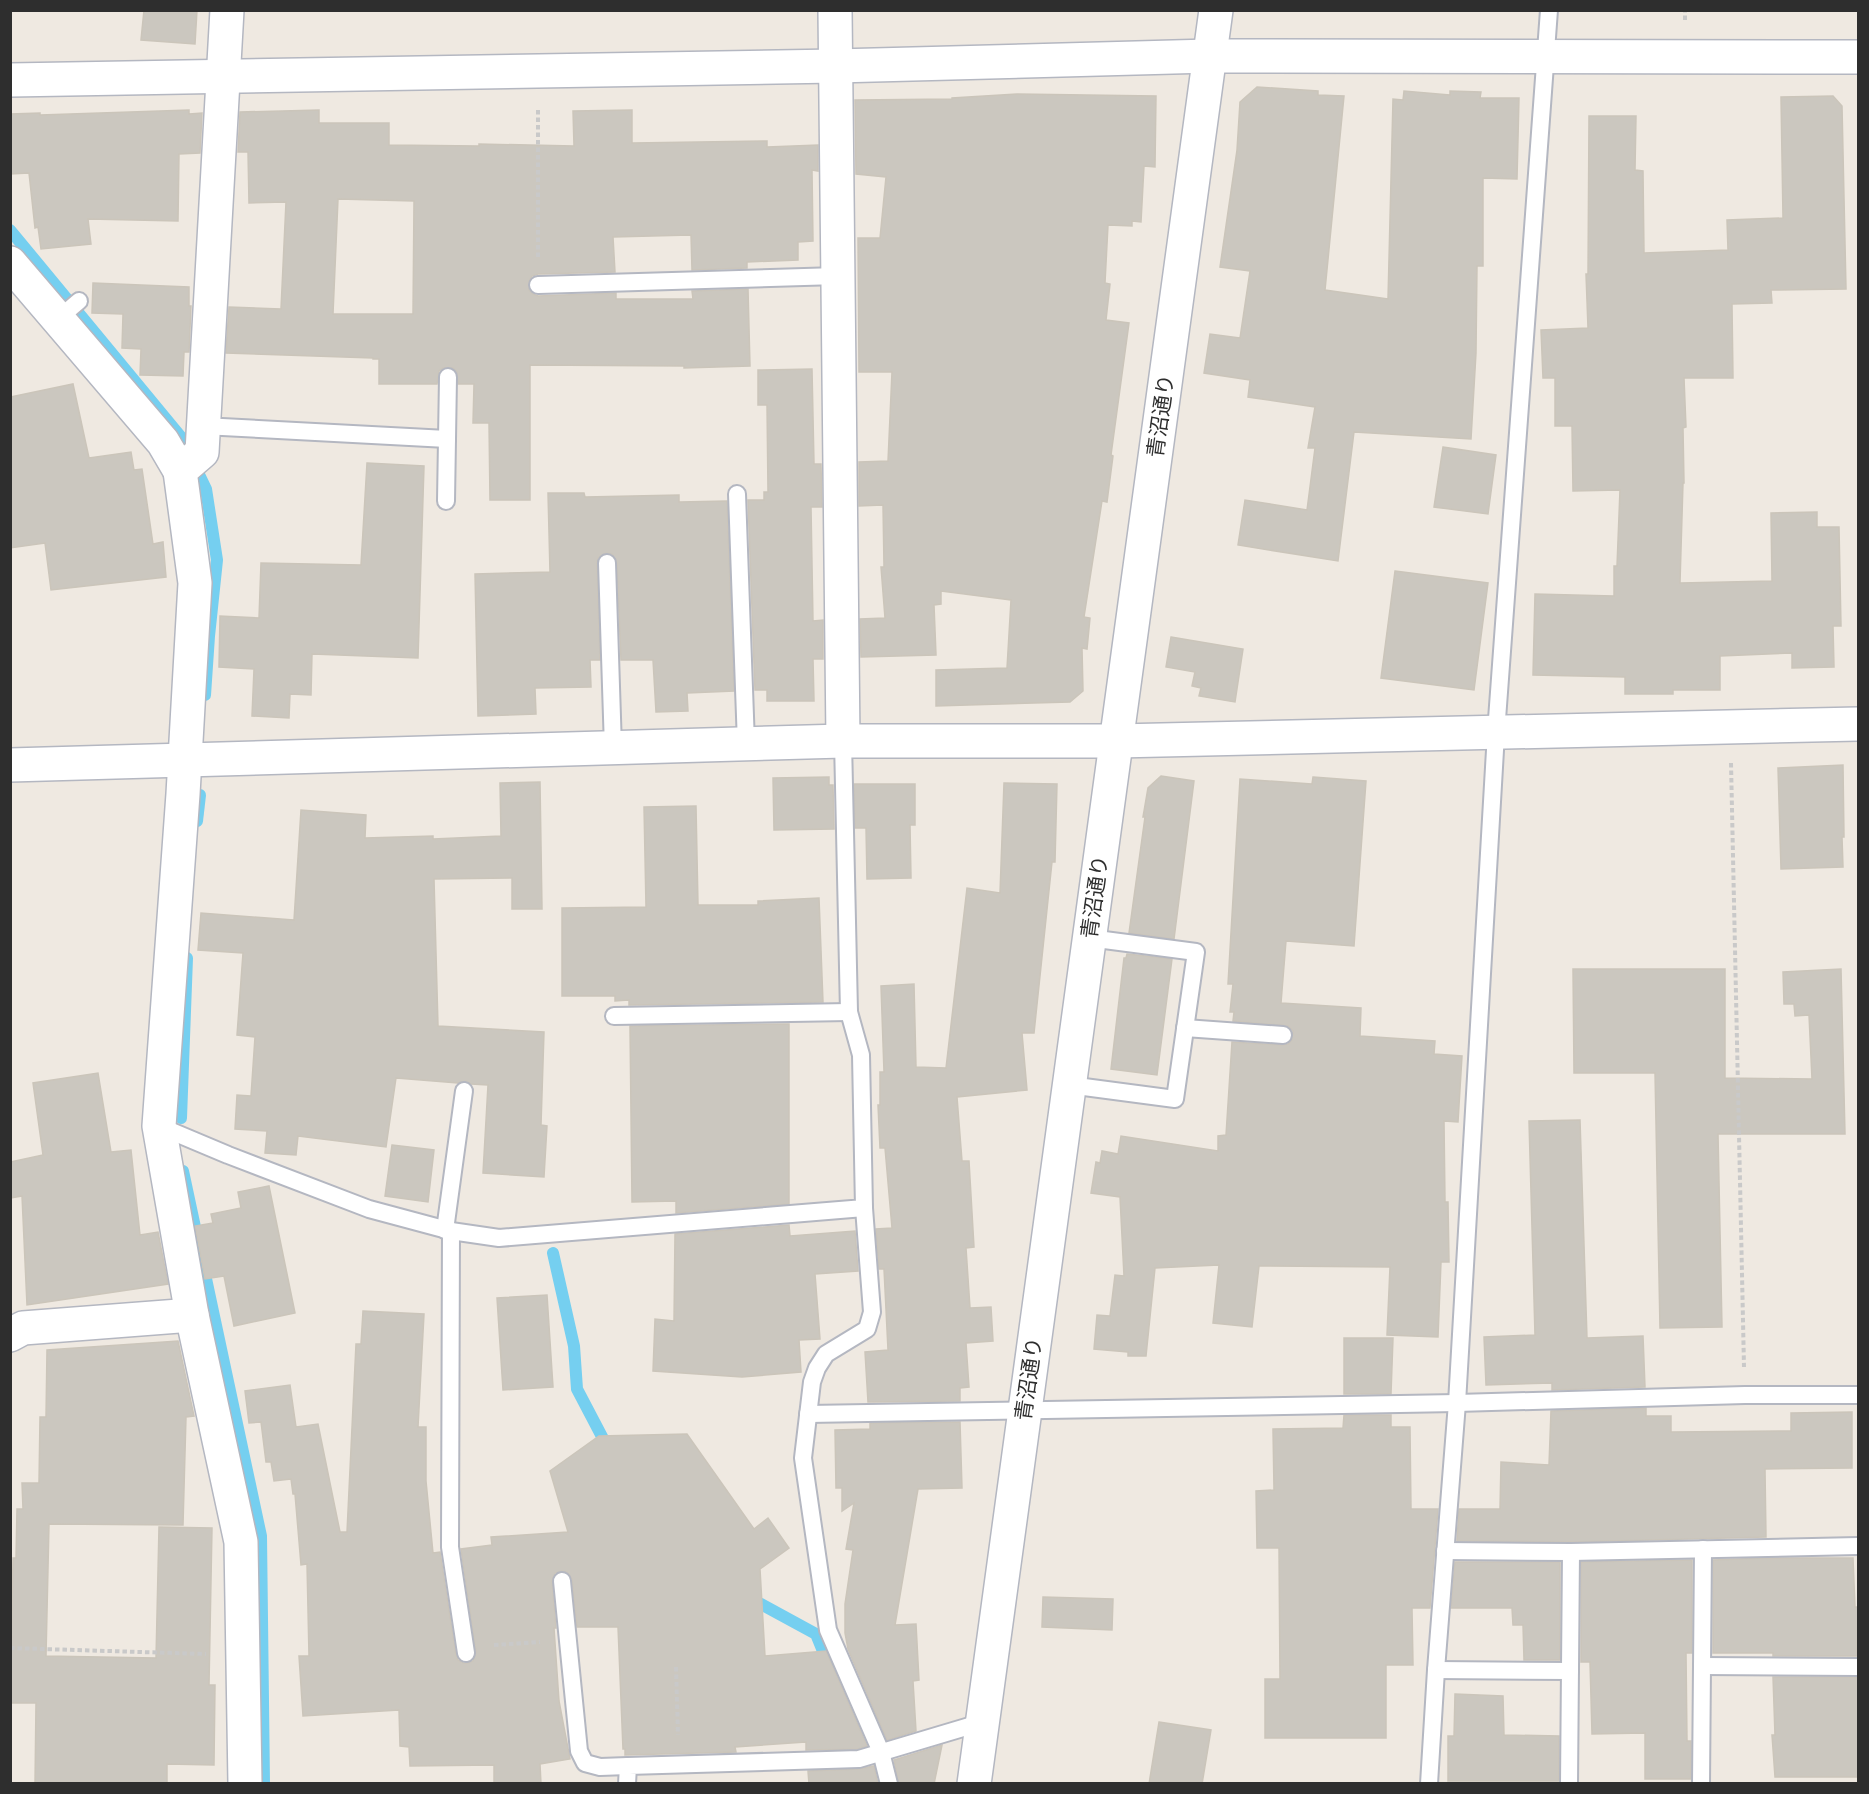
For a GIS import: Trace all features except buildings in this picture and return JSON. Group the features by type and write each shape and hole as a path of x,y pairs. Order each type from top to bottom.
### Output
{"street":[{"path":"227,10 192,455 195,583 159,1126 192,1315 240,1542 245,1784"},
{"path":"835,10 843,741"},
{"name":"青沼通り","path":"974,1784 1216,10"},
{"path":"10,80 836,66 1210,57 1858,57"},
{"path":"10,263 68,311 163,442 192,455"},
{"path":"10,765 843,741 1117,741 1858,723"},
{"path":"10,1335 23,1328 192,1315"}],"lane":[{"path":"1429,1784 1457,1403 1496,733 1549,10"},
{"path":"538,285 838,276"},
{"path":"446,501 448,377"},
{"path":"192,455 447,439"},
{"path":"737,494 746,744"},
{"path":"607,563 613,748"},
{"path":"843,741 849,1012 861,1055 864,1208 872,1312 867,1329 826,1354 817,1368 812,1382 803,1458 828,1630 890,1784"},
{"path":"1069,1085 1175,1099 1196,952 1089,938"},
{"path":"614,1016 849,1012"},
{"path":"1185,1028 1283,1035"},
{"path":"464,1091 448,1231 450,1547 466,1650"},
{"path":"159,1126 369,1209 448,1231 499,1238 864,1208"},
{"path":"808,1414 1457,1403 1745,1395 1858,1395"},
{"path":"1445,1551 1571,1552 1858,1546"},
{"path":"1701,1784 1703,1549"},
{"path":"1569,1784 1571,1552"},
{"path":"562,1581 579,1751 585,1763 600,1767 859,1759 983,1722"},
{"path":"1702,1666 1858,1667"},
{"path":"1436,1670 1570,1671"},
{"path":"627,1784 628,1766"}],"path":[{"path":"538,71 538,285"},
{"path":"1731,727 1745,1395"},
{"path":"466,1650 568,1640"},
{"path":"10,1648 243,1655"},
{"path":"676,1667 679,1765"}],"waterway":[{"path":"10,230 181,437 206,489 217,560 205,695"},
{"path":"197,821 200,795"},
{"path":"181,1118 187,958"},
{"path":"183,1171 261,1536 264,1784"},
{"path":"553,1253 574,1346 577,1389 609,1450"},
{"path":"748,1597 816,1634 829,1666"}]}
